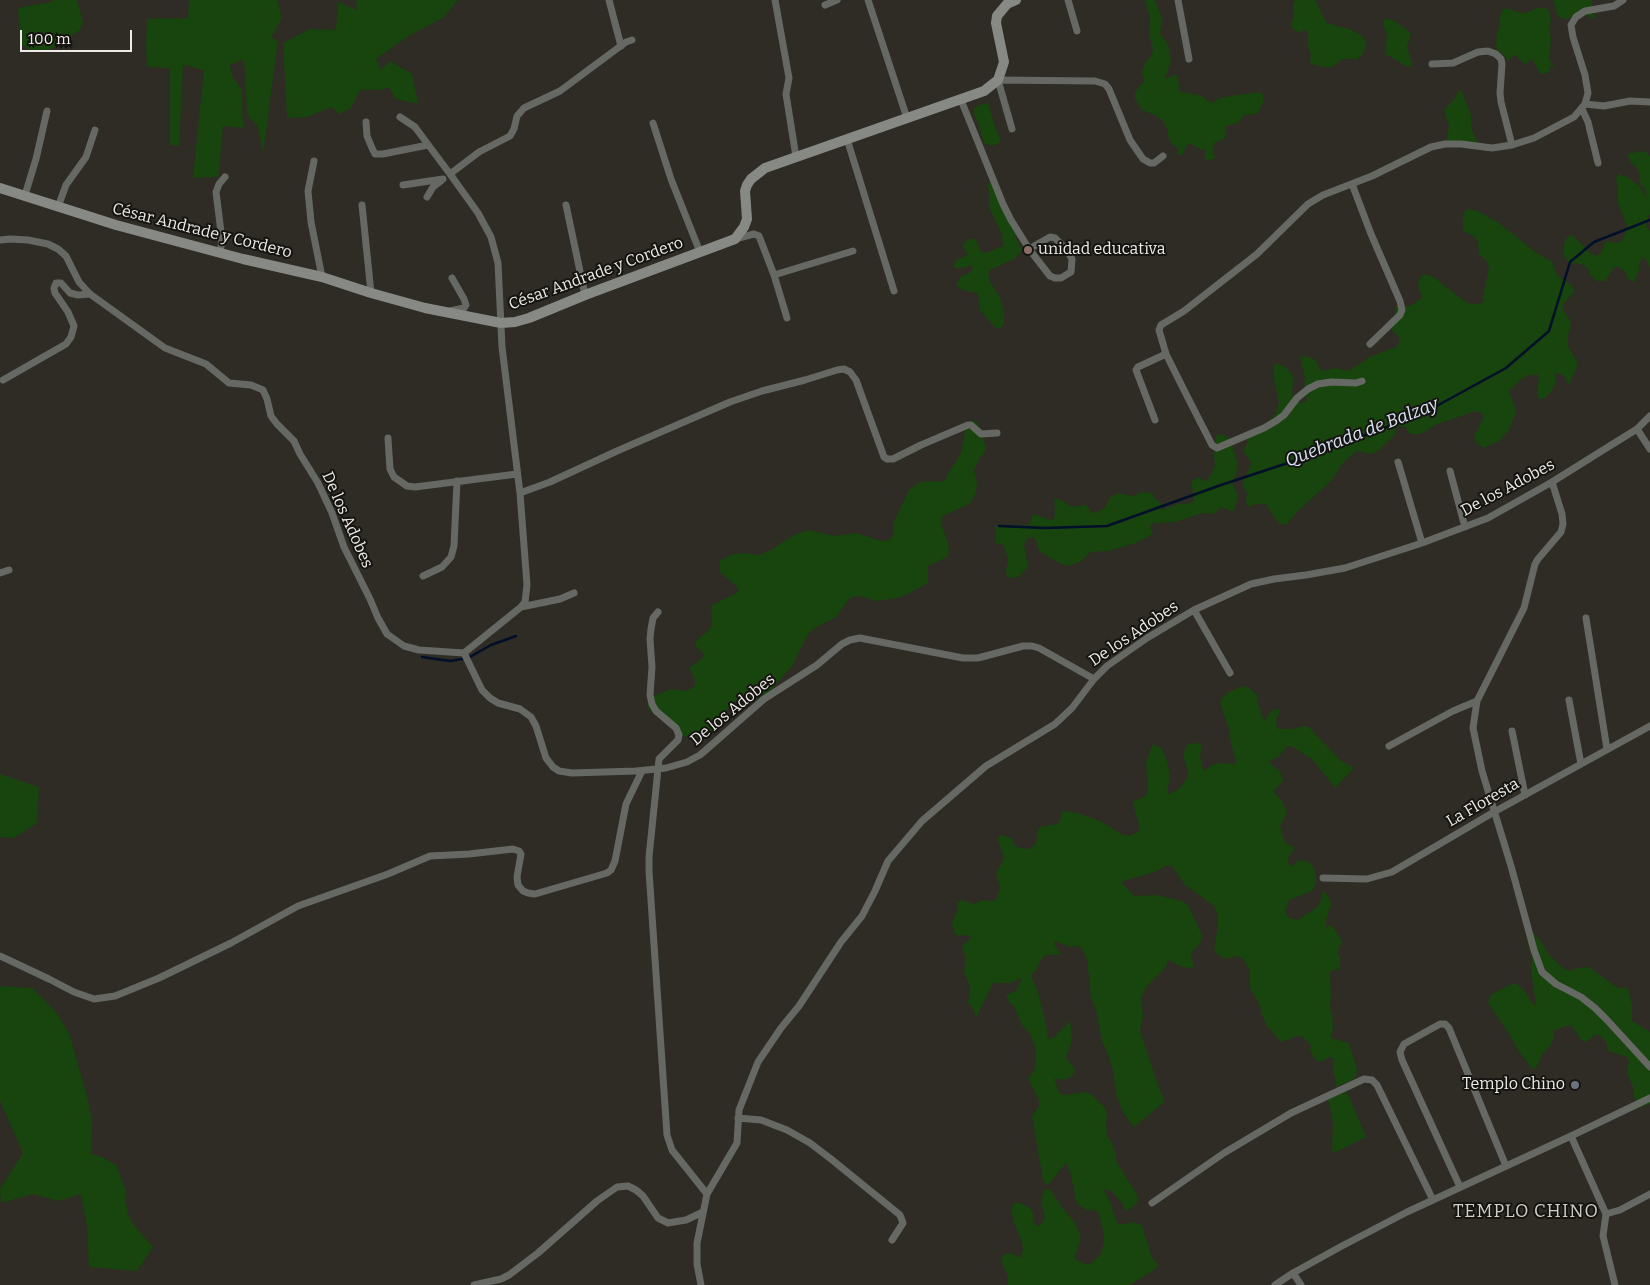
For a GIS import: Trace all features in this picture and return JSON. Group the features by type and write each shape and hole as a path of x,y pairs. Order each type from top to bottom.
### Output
{"street":[{"path":"609,0 621,46"},
{"path":"776,0 788,78 786,94 796,157"},
{"path":"825,5 837,0"},
{"path":"868,0 907,118"},
{"path":"734,239 744,227 747,219 745,191 750,179 765,168 961,100 984,91 998,80 1004,62 996,24 997,16 1007,4 1016,0"},
{"path":"1068,0 1077,31"},
{"path":"1178,0 1189,59"},
{"path":"1362,381 1356,383 1331,382 1318,384 1297,398 1276,422 1217,448 1212,445 1166,354 1159,330 1160,325 1184,311 1250,260 1308,204 1323,195 1405,161 1432,147 1445,144 1492,148 1512,145 1534,138 1574,117 1584,107 1588,93 1585,74 1571,25 1576,17 1585,11 1614,6 1623,0"},
{"path":"403,185 452,176 480,152 510,136 518,116 524,108 560,91 632,40"},
{"path":"1432,64 1452,63 1478,52 1488,51 1496,54 1502,64 1500,94 1512,145"},
{"path":"998,80 1012,129"},
{"path":"998,80 1095,81 1105,84 1130,140 1143,159 1154,163 1163,156"},
{"path":"961,100 1003,204 1029,249 1050,276 1061,278 1071,272 1072,259 1066,249 1055,238 1050,237 1029,249"},
{"path":"1584,107 1604,106 1630,101 1650,102"},
{"path":"1584,107 1598,163"},
{"path":"25,195 36,159 47,111"},
{"path":"400,117 415,128 478,212 491,237 498,263 502,347 520,493 527,585 525,602 522,607 465,655"},
{"path":"366,122 367,136 375,154 428,145"},
{"path":"652,123 671,180 700,252"},
{"path":"58,207 66,185 86,157 95,130"},
{"path":"847,139 894,291"},
{"path":"314,161 308,191 311,222 322,277"},
{"path":"220,253 222,240 216,192 219,184 225,177"},
{"path":"427,198 433,187 443,179"},
{"path":"1352,184 1371,234 1400,300 1402,310 1400,315 1370,344"},
{"name":"César Andrade y Cordero","path":"0,188 116,225 220,253 322,277 425,308 501,323 529,318 734,239"},
{"path":"362,205 371,293"},
{"path":"566,205 585,295"},
{"path":"734,239 754,234 759,236 774,275 787,318"},
{"name":"De los Adobes","path":"0,240 28,240 48,244 58,249 66,256 79,282 90,294 165,348 206,364 229,382 251,385 263,390 271,416 294,441 303,460 318,483 332,513 344,547 387,634 404,646 419,650 465,655 482,690 498,703 520,709 531,717 536,726 546,758 559,771 572,773 642,771 687,762 700,755 764,699 817,665 842,644 860,638 963,658 978,658 1023,646 1032,646 1039,648 1094,679 1107,666 1147,638 1194,610 1234,591 1259,582 1345,568 1422,543 1488,518 1552,482 1637,428 1650,416"},
{"path":"774,275 853,250"},
{"path":"445,312 464,308 466,305 452,278"},
{"path":"3,380 66,344 72,337 74,326 68,312 55,293 56,283 61,284 70,293 78,295 90,294"},
{"path":"1154,420 1136,370 1138,367 1166,354"},
{"path":"520,493 550,482 730,402 762,391 844,369 850,372 856,380 884,457 887,459 893,459 968,425 971,425 981,434 997,433"},
{"path":"1637,428 1650,449"},
{"path":"388,438 390,469 394,477 407,486 415,487 517,474"},
{"path":"1398,462 1422,543"},
{"path":"1450,471 1465,527"},
{"path":"422,576 442,567 451,557 454,546 457,481"},
{"path":"1552,482 1562,514 1563,524 1561,532 1535,564 1524,608 1478,701 1473,728 1482,771 1542,972 1556,984 1581,997 1595,1008 1650,1067"},
{"path":"0,573 9,570"},
{"path":"522,607 574,593"},
{"path":"1194,610 1230,673"},
{"path":"658,612 653,618 650,634 652,667 650,695 656,711 676,728 679,735 678,740 659,759 649,871 666,1134 672,1150 707,1194"},
{"path":"1586,618 1607,749"},
{"path":"700,1285 697,1243 707,1194 737,1143 739,1110 747,1086 758,1062 781,1028 799,1006 841,942 862,916 888,861 922,821 986,766 1056,724 1072,708 1094,679"},
{"path":"1569,700 1581,764"},
{"path":"1389,746 1453,711 1478,701"},
{"name":"La Floresta","path":"1322,878 1367,879 1392,872 1494,812 1650,726"},
{"path":"1512,731 1525,795"},
{"path":"0,956 49,978 74,992 94,999 114,996 175,970 231,943 298,906 388,874 430,856 513,849 519,851 522,858 518,885 528,893 535,894 607,873 611,870 615,861 626,804 642,771"},
{"path":"1460,1187 1400,1052 1404,1044 1440,1024 1444,1024 1449,1028 1506,1166"},
{"path":"1152,1203 1224,1153 1291,1113 1364,1079 1372,1080 1377,1085 1433,1200"},
{"path":"1275,1285 1293,1273 1433,1200 1650,1098"},
{"path":"738,1118 761,1120 787,1130 810,1142 900,1215 902,1223 892,1240"},
{"path":"1571,1136 1606,1214 1604,1236 1615,1285"},
{"path":"474,1285 501,1279 509,1275 538,1253 597,1201 617,1187 628,1186 636,1190 643,1196 658,1218 668,1223 686,1220 703,1212"},
{"path":"1606,1214 1620,1210 1650,1194"},
{"path":"1293,1273 1301,1285"}],"green space":[{"path":"52,0 77,0 83,22 80,30 51,49 34,52 21,44 18,8 52,2"},
{"path":"189,0 277,0 282,18 271,38 278,40 263,154 258,126 247,115 245,68 242,59 230,64 232,76 242,90 243,128 223,126 218,177 193,178 204,70 183,65 179,146 170,145 170,68 147,67 147,19 188,18"},
{"path":"356,0 458,0 444,17 407,37 376,59 381,70 390,61 412,74 418,104 396,99 389,87 380,90 360,90 351,108 339,114 332,107 307,117 287,118 283,43 310,29 336,30 338,2 357,10"},
{"path":"1145,0 1155,0 1161,16 1160,33 1168,44 1171,62 1165,78 1177,75 1180,92 1200,95 1211,103 1220,98 1237,95 1260,92 1264,96 1257,114 1244,115 1238,123 1226,126 1225,137 1214,143 1215,159 1205,160 1205,149 1201,150 1190,143 1182,155 1177,155 1178,148 1169,139 1163,121 1155,115 1142,110 1135,99 1135,92 1144,81 1142,72 1145,63 1153,50 1149,35 1150,19"},
{"path":"1295,0 1315,0 1327,23 1352,30 1361,35 1365,40 1366,48 1361,56 1357,59 1343,59 1332,67 1311,64 1311,55 1307,43 1308,32 1304,30 1299,33 1292,28"},
{"path":"1553,0 1592,0 1592,14 1596,16 1594,19 1584,14 1564,19 1558,16"},
{"path":"1544,8 1550,13 1551,40 1549,60 1556,69 1549,65 1550,72 1543,74 1540,73 1533,60 1526,64 1515,54 1508,61 1497,50 1496,44 1500,24 1499,18 1503,9 1521,13"},
{"path":"1383,20 1393,20 1411,33 1407,47 1412,63 1411,67 1405,66 1385,54 1387,36"},
{"path":"1461,90 1471,115 1471,128 1478,143 1446,143 1449,127 1444,110 1456,97 1458,91"},
{"path":"988,103 996,130 1001,139 999,143 992,146 984,143 974,114 974,109 979,105"},
{"path":"1642,151 1650,156 1650,216 1649,214 1646,225 1650,230 1650,268 1645,258 1643,258 1639,262 1639,270 1634,282 1629,280 1625,272 1618,266 1614,268 1605,281 1597,281 1590,275 1589,270 1584,265 1569,264 1563,254 1565,240 1572,235 1589,252 1596,256 1601,253 1605,241 1617,243 1622,241 1627,225 1618,204 1616,178 1619,174 1629,178 1640,187 1648,200 1644,188 1640,184 1639,173 1628,156 1628,154"},
{"path":"989,182 1015,229 1016,238 1022,250 1014,259 990,270 988,274 990,282 1000,297 1004,313 1004,316 1001,307 1004,324 1000,329 995,327 980,310 978,293 962,290 957,286 960,277 971,272 973,265 955,268 954,265 956,260 966,256 967,253 963,248 963,244 969,239 975,239 981,252 986,253 1003,246 1002,235 989,207 987,185"},
{"path":"1469,209 1478,211 1499,223 1535,252 1552,262 1557,275 1571,285 1574,291 1562,308 1571,322 1568,346 1577,362 1577,366 1568,385 1565,377 1555,373 1555,384 1551,392 1545,398 1540,399 1538,398 1537,391 1539,378 1537,374 1526,376 1519,381 1509,391 1515,407 1515,415 1509,430 1499,441 1483,448 1476,442 1474,437 1483,418 1483,414 1476,411 1435,425 1421,434 1410,434 1404,426 1397,427 1394,436 1378,451 1371,454 1356,451 1341,465 1331,481 1298,511 1286,525 1278,523 1266,504 1247,507 1247,493 1243,486 1243,480 1250,468 1251,462 1244,449 1247,439 1276,413 1279,402 1273,371 1275,363 1285,367 1291,373 1294,380 1292,389 1293,399 1303,403 1307,399 1304,392 1305,377 1300,357 1312,358 1316,361 1321,371 1335,368 1348,371 1369,357 1396,347 1399,343 1399,337 1392,330 1391,326 1396,306 1410,306 1422,298 1418,286 1423,274 1432,276 1467,303 1477,304 1484,302 1483,296 1489,268 1486,260 1479,255 1478,242 1463,230 1463,214"},
{"path":"975,420 981,429 986,448 974,471 977,482 976,491 969,504 943,516 941,519 949,552 947,557 928,566 928,583 897,598 877,601 855,596 850,598 836,617 808,634 792,666 769,692 756,699 737,700 730,705 715,729 700,737 688,738 650,711 647,705 648,700 658,694 671,689 686,691 695,686 695,680 689,667 704,656 695,643 708,631 712,624 712,605 738,592 738,588 720,572 720,561 735,554 758,555 769,551 794,535 809,530 835,536 856,533 882,541 889,540 894,532 893,524 909,490 920,482 945,481 961,453 966,428 969,422"},
{"path":"1220,434 1230,439 1237,461 1237,471 1232,483 1238,495 1234,511 1221,507 1214,514 1202,513 1176,522 1153,523 1150,526 1153,534 1136,543 1108,551 1090,552 1082,561 1068,566 1039,551 1037,542 1033,537 1030,537 1024,545 1028,567 1018,577 1007,577 1008,559 1002,543 996,544 996,526 1029,525 1033,514 1051,520 1054,519 1054,498 1063,501 1071,507 1086,505 1092,513 1105,508 1110,497 1118,493 1132,496 1143,492 1152,493 1161,504 1161,510 1178,504 1191,503 1194,496 1191,483 1196,478 1208,480 1215,465 1216,436"},
{"path":"1243,686 1249,688 1257,695 1257,702 1264,721 1272,710 1278,709 1280,711 1276,720 1277,729 1309,727 1340,760 1354,768 1335,788 1312,759 1291,746 1287,746 1279,756 1269,762 1280,772 1283,779 1273,791 1282,801 1287,814 1280,825 1282,835 1286,843 1295,848 1287,862 1292,867 1298,860 1307,861 1314,868 1316,876 1316,883 1312,891 1289,900 1285,911 1289,918 1298,920 1317,907 1321,901 1323,890 1330,899 1331,905 1326,920 1326,927 1332,925 1342,941 1337,953 1340,957 1339,969 1330,971 1330,1008 1333,1027 1331,1038 1349,1043 1357,1069 1356,1076 1352,1080 1336,1087 1333,1071 1334,1058 1329,1057 1322,1062 1317,1061 1310,1051 1311,1046 1303,1037 1298,1036 1281,1042 1278,1039 1267,1026 1259,1003 1250,989 1250,971 1243,959 1238,956 1226,959 1219,956 1214,950 1218,916 1214,906 1185,885 1172,866 1168,865 1155,872 1123,881 1122,883 1134,896 1157,895 1182,901 1188,905 1201,933 1202,940 1191,953 1193,968 1182,967 1168,960 1166,967 1147,986 1141,997 1143,1016 1140,1031 1160,1091 1164,1097 1163,1103 1134,1127 1123,1113 1116,1094 1113,1071 1102,1041 1091,997 1090,977 1087,970 1088,963 1083,950 1077,944 1078,946 1070,947 1055,941 1054,944 1061,954 1045,955 1038,968 1031,975 1039,995 1048,1038 1054,1037 1070,1021 1071,1045 1065,1057 1075,1069 1069,1078 1061,1080 1054,1078 1059,1093 1064,1095 1086,1092 1092,1095 1105,1108 1107,1113 1107,1136 1112,1143 1116,1161 1138,1196 1137,1203 1127,1211 1111,1191 1104,1189 1105,1193 1118,1225 1135,1222 1142,1226 1152,1258 1158,1266 1130,1285 1008,1285 1008,1276 1001,1259 1007,1253 1014,1254 1019,1258 1023,1249 1011,1208 1014,1203 1020,1203 1030,1208 1035,1225 1038,1226 1045,1217 1041,1201 1045,1188 1051,1191 1075,1223 1080,1234 1080,1241 1075,1257 1076,1260 1085,1264 1089,1265 1101,1254 1104,1242 1103,1230 1098,1211 1087,1210 1077,1204 1070,1171 1066,1163 1049,1184 1047,1185 1043,1180 1032,1116 1039,1106 1039,1100 1028,1079 1034,1070 1036,1060 1035,1047 1030,1034 1021,1024 1015,1007 1010,1003 1006,995 1016,991 1022,978 1010,983 995,983 992,985 976,1018 973,1008 968,1003 970,987 964,971 966,959 962,946 971,936 958,936 954,933 952,923 958,908 957,902 962,900 974,904 983,900 993,901 996,899 1000,888 996,872 1004,858 998,840 999,835 1014,840 1014,845 1020,848 1031,848 1036,843 1040,827 1058,824 1061,812 1063,811 1077,813 1098,820 1121,834 1130,836 1139,831 1133,804 1134,801 1144,797 1147,793 1146,763 1154,744 1162,749 1166,758 1170,775 1167,793 1170,794 1180,788 1187,778 1188,772 1183,754 1188,744 1198,743 1202,745 1200,756 1204,771 1217,763 1235,764 1229,729 1220,703 1222,698 1229,692"},
{"path":"0,774 39,787 37,823 14,838 0,837"},
{"path":"1528,929 1543,944 1549,955 1563,968 1570,971 1589,967 1619,989 1624,987 1628,989 1632,1004 1632,1021 1650,1032 1650,1104 1636,1109 1633,1087 1628,1076 1629,1061 1627,1057 1608,1051 1606,1042 1600,1035 1595,1035 1586,1042 1582,1041 1571,1025 1554,1030 1551,1045 1543,1053 1536,1068 1532,1069 1518,1050 1488,1003 1491,995 1512,984 1517,984 1523,989 1533,1004 1536,1005 1531,970 1532,957 1526,937"},
{"path":"0,986 32,988 56,1012 69,1033 87,1096 92,1122 91,1154 102,1157 116,1165 126,1191 125,1199 129,1217 153,1247 137,1271 89,1267 87,1226 81,1194 59,1201 33,1194 1,1203 0,1189 23,1153 0,1101"},
{"path":"1344,1091 1350,1099 1366,1137 1338,1151 1332,1152 1333,1121 1328,1099"}],"waterway":[{"name":"Quebrada de Balzay","path":"999,526 1045,528 1107,526 1306,457 1422,414 1506,368 1549,331 1570,262 1594,242 1650,220"},
{"path":"422,657 450,661 468,658 491,645 516,636"}],"place":[{"name":"unidad educativa","path":"1028,250"},
{"name":"Templo Chino","path":"1575,1085"}],"district":[{"name":"TEMPLO CHINO","path":"1526,1212"}]}
